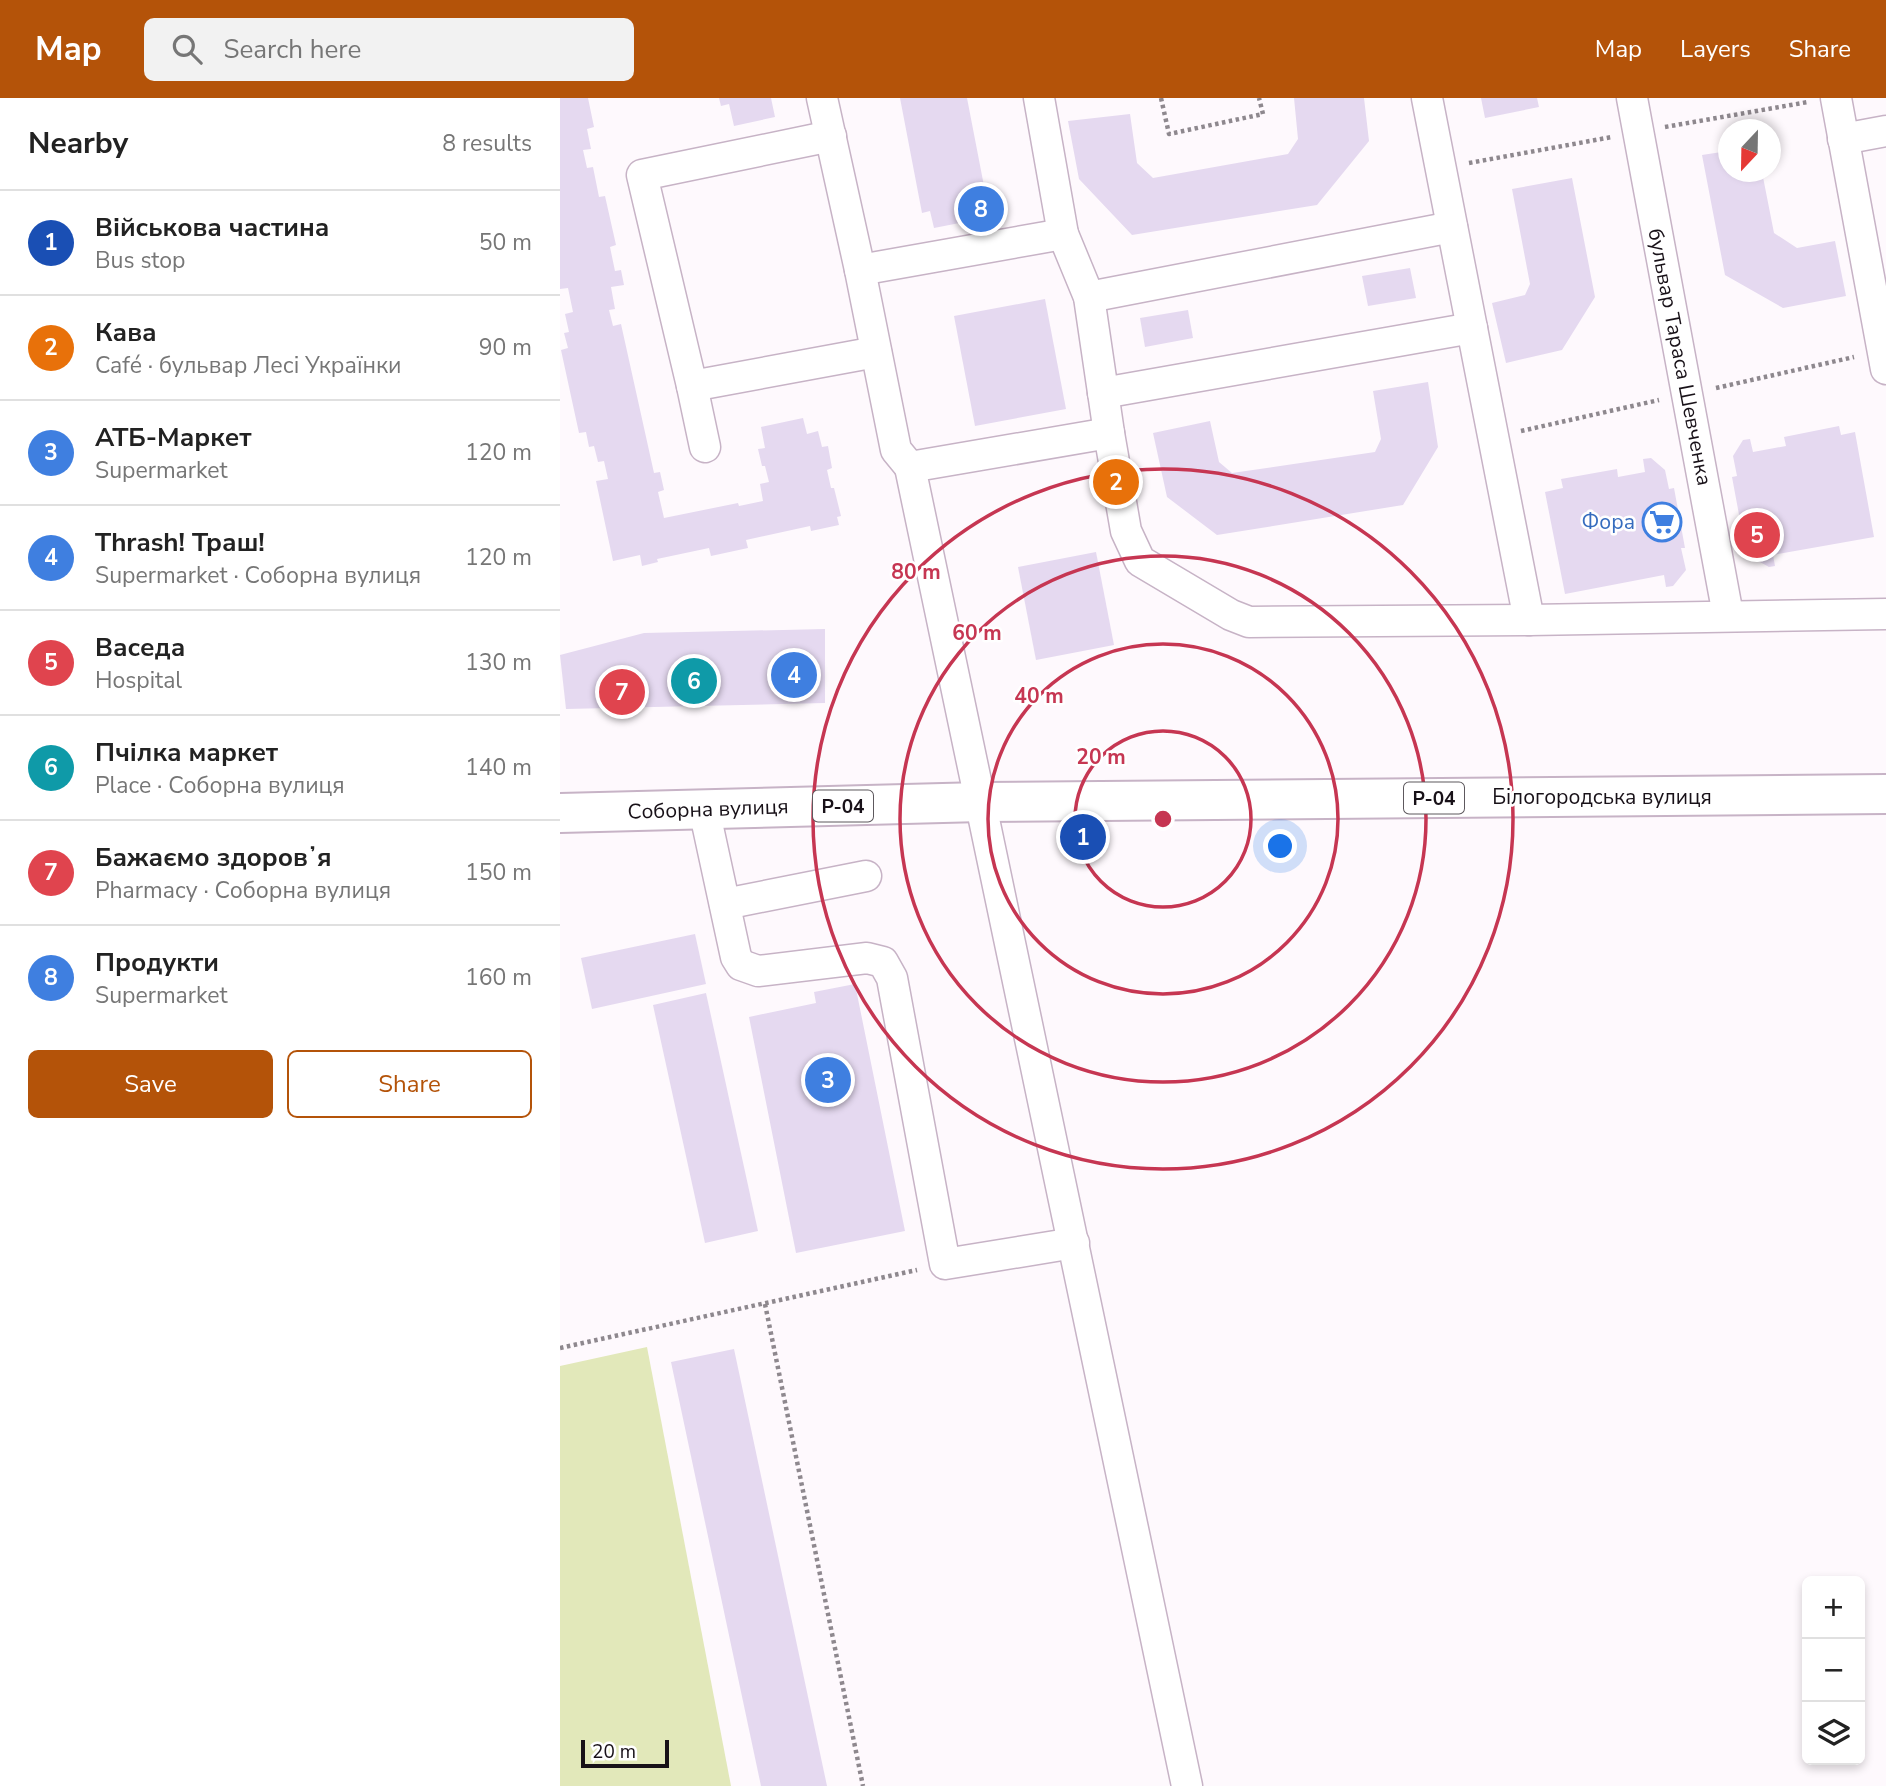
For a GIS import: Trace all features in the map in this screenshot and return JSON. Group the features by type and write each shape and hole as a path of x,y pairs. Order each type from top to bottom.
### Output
{"main road":[{"name":"Білогородська вулиця","path":"981,802 1886,794"},
{"name":"Соборна вулиця","path":"560,813 981,802"}],"street":[{"path":"822,98 896,450 910,467 1187,1786"},
{"path":"1427,98 1529,621"},
{"name":"бульвар Тараса Шевченка","path":"1632,98 1728,615"},
{"path":"1836,98 1843,139 1873,230 1886,369"},
{"path":"1043,99 1063,234 1089,297 1108,433 1126,531 1140,561 1231,615 1249,622 1529,621 1886,614"},
{"path":"1843,139 1886,131"},
{"path":"705,447 642,174 831,136"},
{"path":"1089,297 1452,228"},
{"path":"860,270 1063,234"},
{"path":"1103,393 1472,328"},
{"path":"692,387 876,352"},
{"path":"910,467 1108,433"},
{"path":"704,809 736,957 741,965 758,971 867,958 883,962 892,978 945,1264 1074,1243"},
{"path":"724,904 866,876"}],"path":[{"path":"1161,98 1169,134 1263,114 1259,98"},
{"path":"560,1348 945,1264"},
{"path":"765,1304 863,1786"}],"green space":[{"path":"647,1347 731,1786 560,1786 560,1366"}],"building":[{"path":"560,98 588,98 594,127 587,129 591,149 583,150 587,168 593,167 599,197 605,196 616,245 610,247 615,271 621,270 624,285 611,287 615,309 609,310 613,326 621,324 654,473 660,472 664,490 658,492 664,518 738,503 739,506 763,501 760,484 769,482 758,449 765,448 761,427 803,418 807,434 818,431 822,447 828,446 832,468 827,470 841,516 837,517 839,525 811,531 810,526 746,540 748,548 711,556 709,548 657,559 658,562 642,566 640,555 613,561 596,481 608,479 604,461 598,462 594,446 589,447 586,432 579,433 561,350 568,348 564,333 569,332 565,314 573,312 568,288 560,289"},
{"path":"719,98 771,98 775,117 734,126 729,104 721,106"},
{"path":"900,98 967,98 990,217 934,228 930,211 922,213"},
{"path":"1294,98 1364,98 1369,141 1317,205 1132,235 1079,179 1068,121 1130,114 1137,163 1153,178 1288,154 1298,139"},
{"path":"1481,98 1537,98 1539,107 1485,118"},
{"path":"1718,153 1718,182 1764,182 1774,233 1797,248 1835,241 1846,296 1783,308 1725,275 1702,155"},
{"path":"1572,178 1595,297 1562,350 1506,363 1492,303 1525,295 1530,284 1512,189"},
{"path":"1410,268 1416,298 1368,306 1362,276"},
{"path":"1045,299 1066,409 975,426 954,316"},
{"path":"1188,310 1193,338 1145,347 1140,318"},
{"path":"1428,382 1438,447 1403,505 1217,535 1167,497 1153,433 1210,421 1219,462 1232,473 1375,452 1381,439 1373,391"},
{"path":"1839,426 1841,435 1855,432 1874,537 1773,555 1775,566 1769,567 1751,557 1747,535 1743,536 1732,477 1737,476 1733,456 1743,440 1750,439 1753,452 1786,446 1784,437"},
{"path":"1651,458 1665,470 1669,489 1674,488 1685,548 1681,548 1686,570 1673,586 1666,587 1664,575 1565,594 1545,492 1563,488 1561,479 1617,469 1618,477 1645,472 1643,459"},
{"path":"1096,552 1114,645 1036,660 1018,567"},
{"path":"825,629 825,703 566,709 560,655 644,633"},
{"path":"695,934 706,984 592,1009 581,958"},
{"path":"855,984 905,1231 796,1253 749,1017 816,1003 814,992"},
{"path":"706,993 758,1231 705,1243 653,1005"},
{"path":"734,1349 827,1786 761,1786 671,1362"}],"place":[{"name":"Продукти","path":"981,209"},
{"name":"Кава","path":"1116,482"},
{"name":"Фора","path":"1662,522"},
{"name":"Васеда","path":"1757,535"},
{"name":"Thrash! Траш!","path":"794,675"},
{"name":"Пчілка маркет","path":"694,681"},
{"name":"Бажаємо здоровʼя","path":"622,692"},
{"name":"Військова частина","path":"1083,837"},
{"name":"АТБ-Маркет","path":"828,1080"}]}
